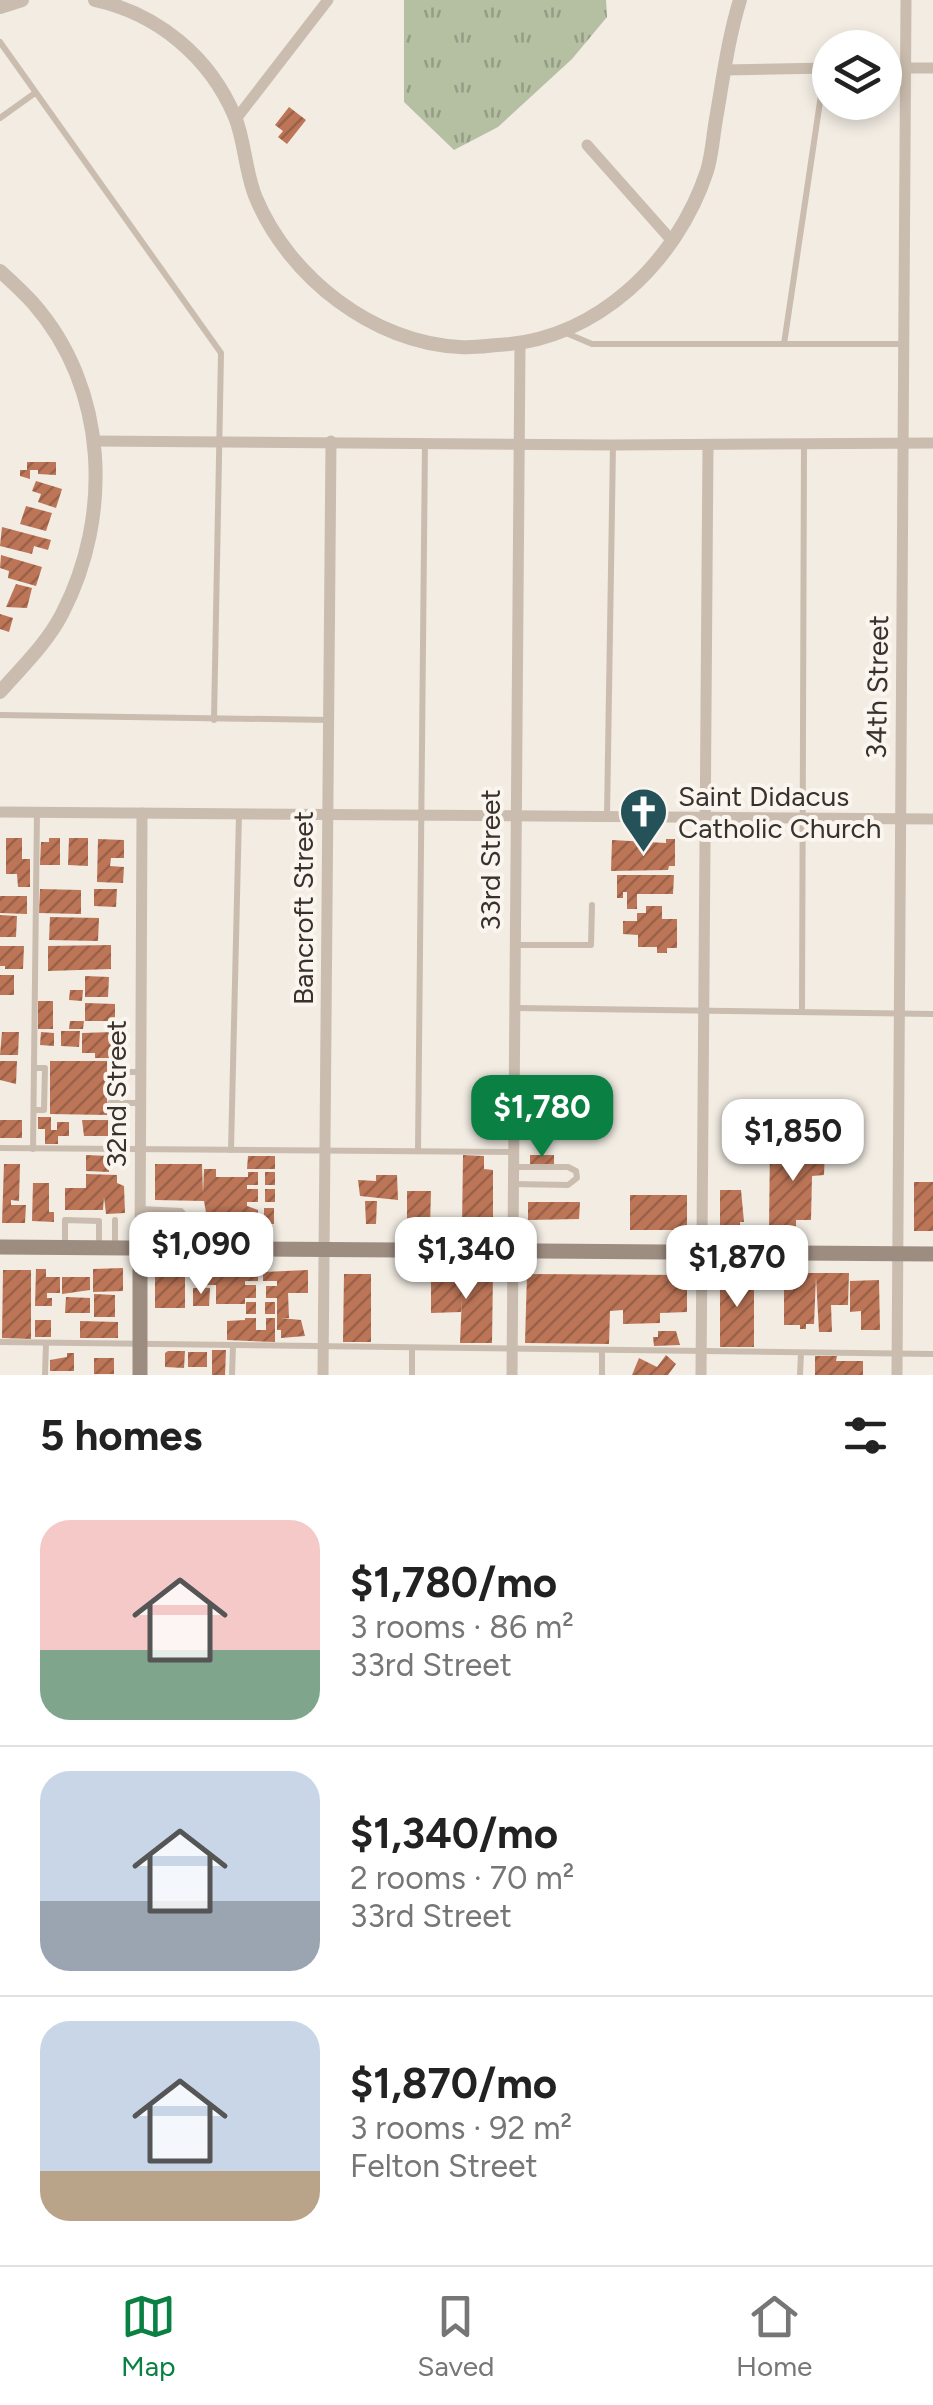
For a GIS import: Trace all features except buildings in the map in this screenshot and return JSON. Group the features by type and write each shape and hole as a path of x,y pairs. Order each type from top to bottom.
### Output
{"main road":[{"path":"0,1246 933,1254"},
{"name":"32nd Street","path":"140,1247 140,1375"}],"street":[{"path":"0,6 22,0"},
{"path":"95,0 142,15 186,46 209,72 236,119 244,162 257,200 287,250 320,287 356,314 393,332 460,348 520,344 560,331 626,294 673,242 685,224 708,169 740,0"},
{"path":"236,119 328,0"},
{"name":"34th Street","path":"897,1375 906,0"},
{"path":"724,70 812,68"},
{"path":"902,68 933,68"},
{"path":"586,145 673,242"},
{"path":"0,271 34,304 69,360 95,442 94,519 86,554 62,614 45,641 0,692"},
{"name":"33rd Street","path":"512,1375 520,344"},
{"name":"Bancroft Street","path":"323,1375 330,441"},
{"path":"95,442 933,443"},
{"path":"701,1375 708,445"},
{"path":"0,812 933,819"},
{"name":"32nd Street","path":"140,1247 142,813"}],"lane":[{"path":"0,42 220,353 214,720"},
{"path":"0,118 35,92"},
{"path":"784,344 819,120"},
{"path":"560,331 592,344 904,344"},
{"path":"418,1151 425,442"},
{"path":"607,817 613,445"},
{"path":"802,1012 804,445"},
{"path":"0,715 330,720"},
{"path":"33,1149 37,812"},
{"path":"231,1150 239,814"},
{"path":"515,945 591,944 592,905"},
{"path":"514,1008 933,1014"},
{"path":"112,1072 142,1072"},
{"path":"110,1103 142,1103"},
{"path":"0,1148 513,1152"},
{"path":"513,1167 568,1167 576,1171 577,1178 568,1185 513,1184"},
{"path":"141,1209 181,1211 186,1217 186,1248"},
{"path":"65,1246 65,1220 99,1221 107,1247"},
{"path":"107,1247 115,1220"},
{"path":"0,1342 933,1354"},
{"path":"45,1375 46,1343"},
{"path":"232,1375 233,1346"},
{"path":"412,1348 412,1375"},
{"path":"602,1352 602,1375"},
{"path":"800,1353 800,1375"}],"green space":[{"path":"404,0 606,0 607,17 572,59 498,127 454,150 404,102"}],"place":[{"name":"Saint Didacus Catholic Church","path":"643,854"}]}
